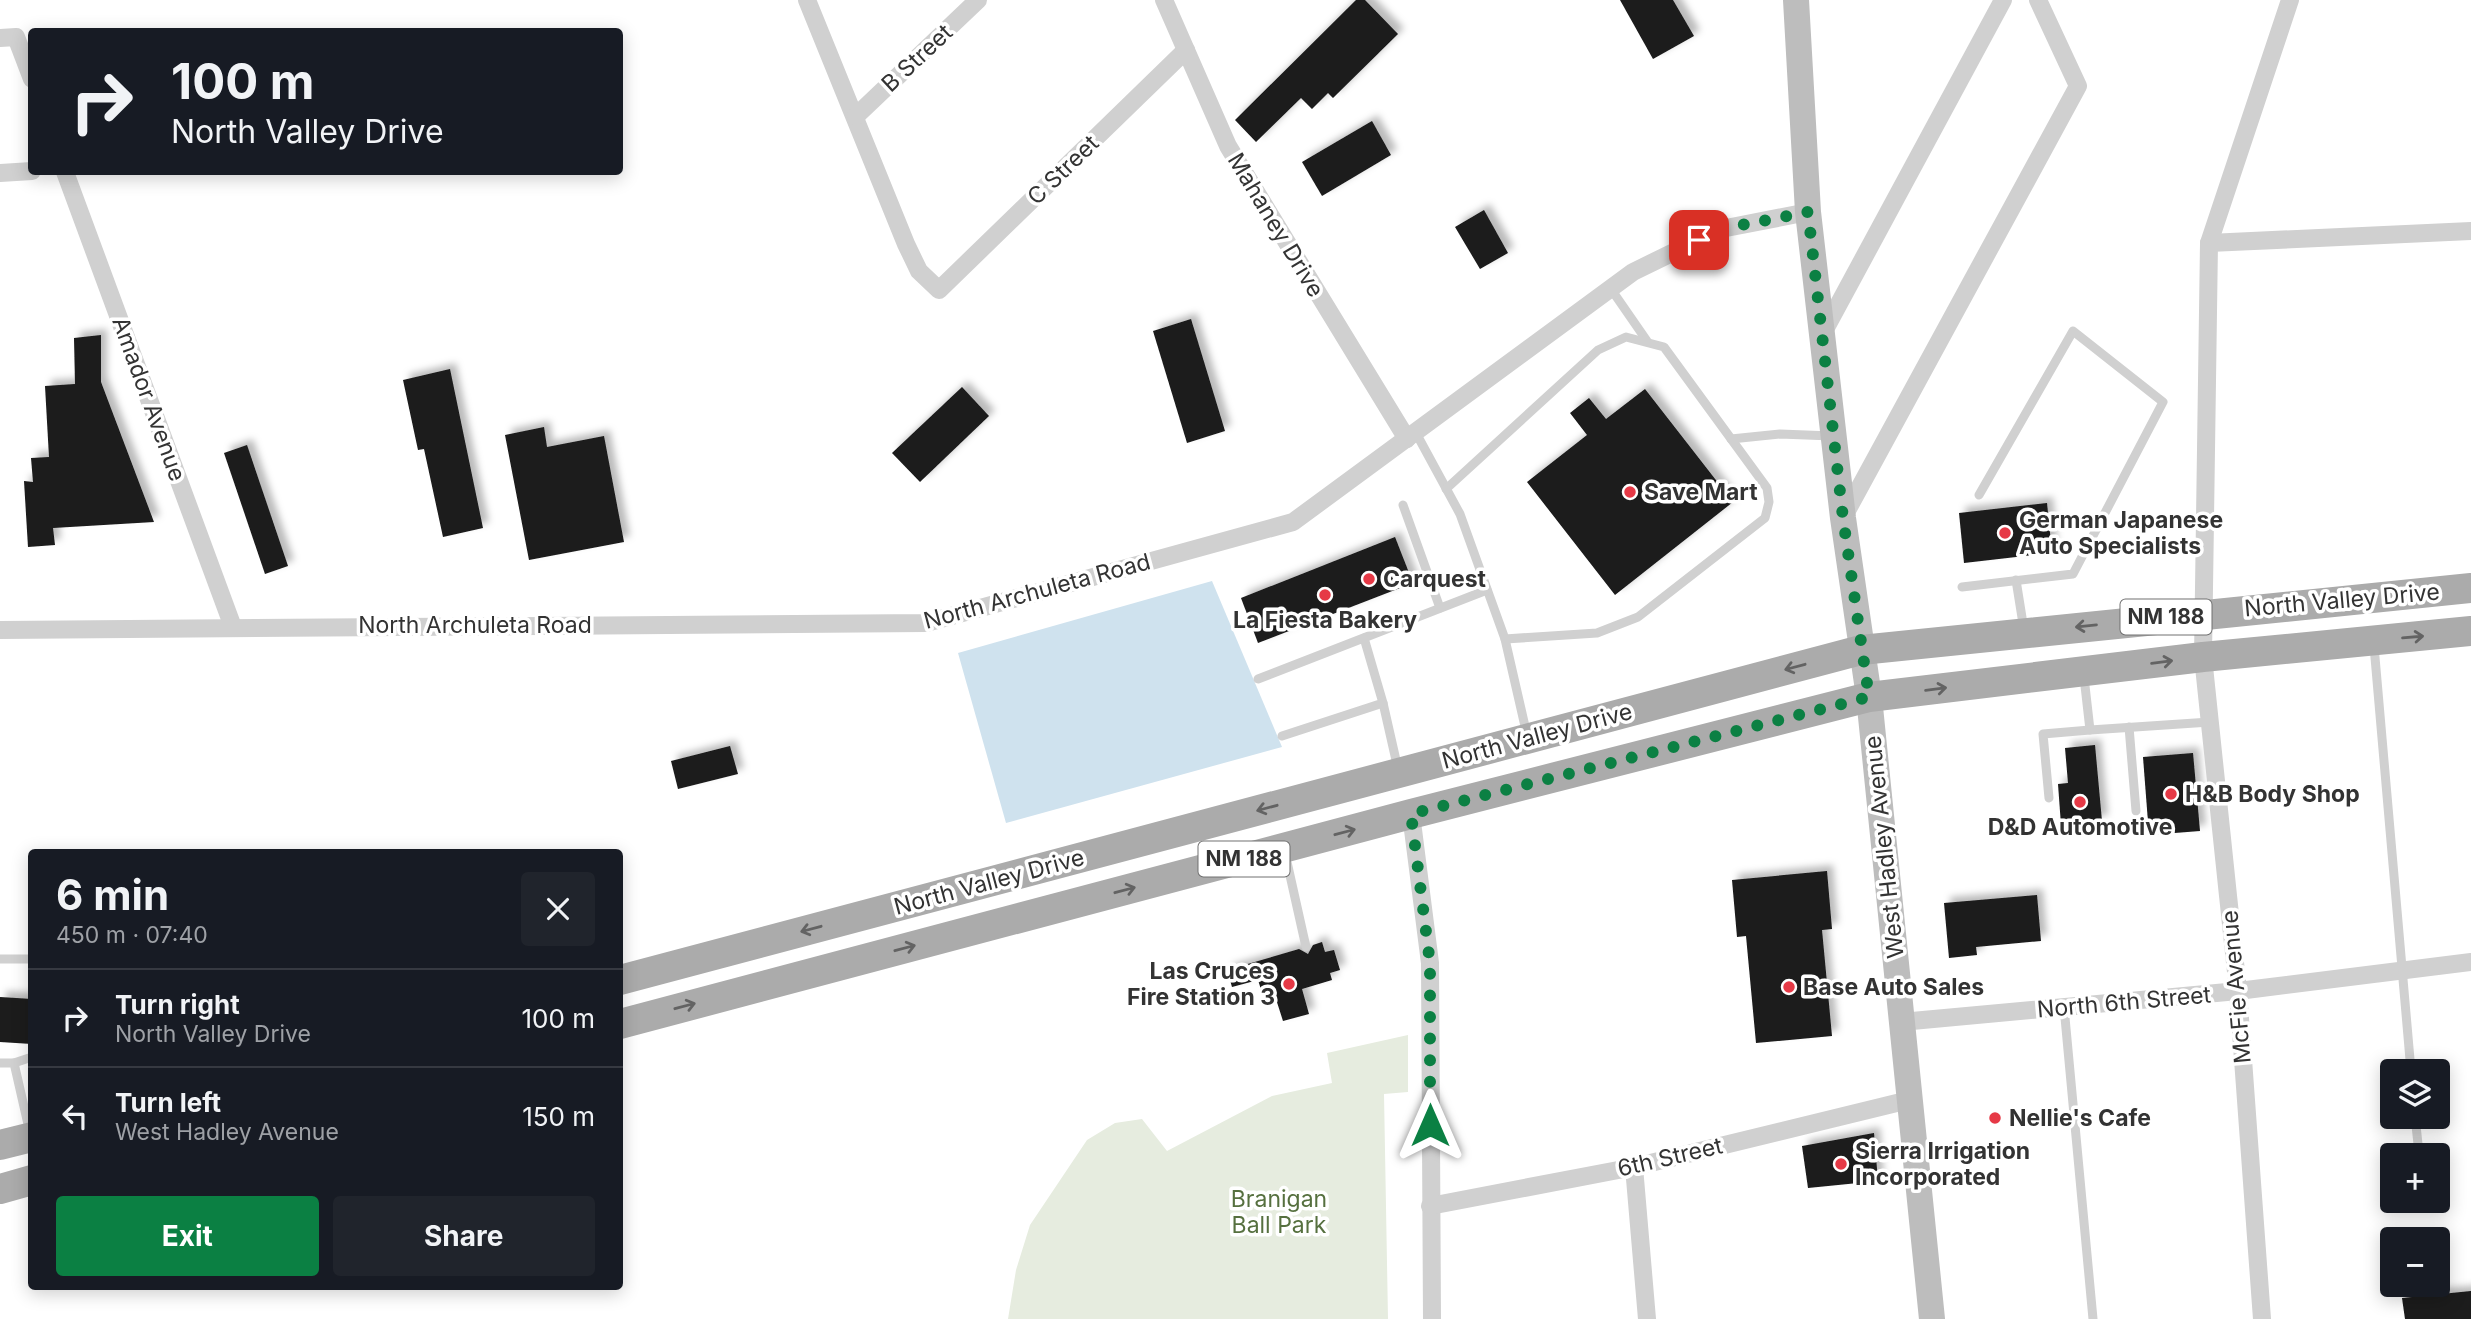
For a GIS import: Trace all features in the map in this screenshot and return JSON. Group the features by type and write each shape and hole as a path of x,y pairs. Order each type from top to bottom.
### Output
{"main road":[{"name":"North Valley Drive","path":"623,979 1861,650 2202,613 2471,589"},
{"name":"North Valley Drive","path":"623,1023 1411,814 1869,697 2203,657 2471,631"},
{"path":"0,1145 28,1138"},
{"path":"0,1189 28,1181"}],"street":[{"path":"807,0 856,116"},
{"name":"B Street","path":"856,116 978,0"},
{"name":"Mahaney Drive","path":"1164,0 1228,146 1411,436"},
{"name":"West Hadley Avenue","path":"1796,0 1808,212 1843,518 1869,697 1932,1319"},
{"path":"1822,335 2003,0"},
{"path":"1843,518 2078,86 2038,0"},
{"name":"McFie Avenue","path":"2262,1319 2238,991 2203,657 2209,243 2290,0"},
{"path":"0,38 16,37 28,68"},
{"name":"C Street","path":"856,116 910,253 919,271 939,290 1186,50"},
{"path":"0,173 28,172"},
{"name":"Amador Avenue","path":"66,175 233,628"},
{"name":"North Archuleta Road","path":"0,630 926,623 1293,522 1633,272 1721,229 1808,212"},
{"path":"2209,243 2471,231"},
{"path":"1411,814 1430,963 1432,1319"},
{"name":"North 6th Street","path":"1901,1022 2238,991 2471,962"},
{"name":"6th Street","path":"1430,1206 1634,1167 1909,1100"},
{"path":"1634,1167 1647,1319"}],"lane":[{"path":"1611,289 1647,341"},
{"path":"1962,587 2073,574 2163,402 2073,331 1979,495"},
{"path":"1446,489 1598,350 1626,337 1664,348 1767,488 1769,502 1765,519 1638,617 1597,633 1505,639"},
{"path":"1731,439 1780,434 1834,436"},
{"path":"1411,436 1460,514 1505,639 1528,739"},
{"path":"1403,505 1440,608"},
{"path":"2016,580 2025,632"},
{"path":"1258,679 1487,590"},
{"path":"1364,638 1383,703 1398,773"},
{"path":"2374,641 2410,1059"},
{"path":"2083,671 2090,730"},
{"path":"1282,736 1383,703"},
{"path":"2049,798 2043,734 2210,722"},
{"path":"2129,727 2136,811"},
{"path":"1284,848 1307,947"},
{"path":"0,959 28,959"},
{"path":"2064,1007 2093,1319"},
{"path":"0,1063 14,1063 28,1058"},
{"path":"14,1063 28,1121"}],"green space":[{"name":"Branigan Ball Park","path":"1408,1035 1408,1092 1384,1094 1388,1319 1008,1319 1016,1270 1030,1225 1087,1140 1115,1123 1142,1119 1167,1151 1272,1096 1332,1083 1327,1053"}],"water":[{"path":"1212,581 1282,747 1006,823 958,653"}],"building":[{"path":"1356,0 1365,0 1398,34 1333,98 1328,93 1312,109 1301,98 1256,142 1235,120"},
{"path":"1620,0 1673,0 1694,36 1653,59"},
{"path":"1372,121 1391,155 1322,196 1302,162"},
{"path":"1484,210 1508,253 1480,269 1455,227"},
{"path":"1191,319 1225,431 1187,443 1153,331"},
{"path":"101,335 101,382 154,522 53,528 55,545 28,547 24,481 33,482 31,458 49,457 45,386 75,384 74,338"},
{"path":"450,369 483,528 443,537 424,449 418,450 403,380"},
{"path":"962,387 989,416 920,482 892,453"},
{"name":"Save Mart","path":"1645,389 1733,502 1615,595 1527,482 1587,435 1570,413 1589,398 1606,419"},
{"path":"544,427 547,447 604,436 624,542 529,560 505,435"},
{"path":"247,445 288,566 265,574 224,453"},
{"name":"German Japanese Auto Specialists","path":"2047,503 2052,553 1964,563 1959,513"},
{"path":"1395,537 1413,583 1258,643 1241,598"},
{"name":"D&D Automotive","path":"2095,745 2102,821 2061,825 2058,784 2068,783 2065,748"},
{"path":"730,746 738,774 678,789 671,761"},
{"name":"H&B Body Shop","path":"2193,753 2200,831 2149,835 2143,757"},
{"name":"Base Auto Sales","path":"1827,871 1832,929 1822,930 1832,1036 1756,1043 1746,936 1737,937 1732,880"},
{"path":"2037,895 2041,941 1976,947 1977,955 1949,958 1944,903"},
{"name":"Las Cruces Fire Station 3","path":"1322,942 1325,952 1334,950 1340,970 1330,973 1332,980 1302,989 1309,1014 1283,1021 1275,996 1264,999 1258,980 1232,987 1227,970 1299,949 1308,954 1313,945"},
{"path":"0,997 28,999 28,1044 0,1042"},
{"name":"Sierra Irrigation Incorporated","path":"1874,1133 1878,1181 1808,1188 1802,1146"},
{"path":"2471,1291 2471,1319 2405,1319 2402,1298 2450,1297 2450,1293"}],"place":[{"name":"Save Mart","path":"1630,492"},
{"name":"German Japanese Auto Specialists","path":"2005,533"},
{"name":"Carquest","path":"1369,579"},
{"name":"La Fiesta Bakery","path":"1325,595"},
{"name":"H&B Body Shop","path":"2171,794"},
{"name":"D&D Automotive","path":"2080,802"},
{"name":"Las Cruces Fire Station 3","path":"1289,984"},
{"name":"Base Auto Sales","path":"1789,987"},
{"name":"Nellie's Cafe","path":"1995,1118"},
{"name":"Sierra Irrigation Incorporated","path":"1841,1164"}],"route":[{"path":"1430,1125 1430,963 1411,814 1869,697 1843,518 1808,212 1721,229 1699,240"}]}
